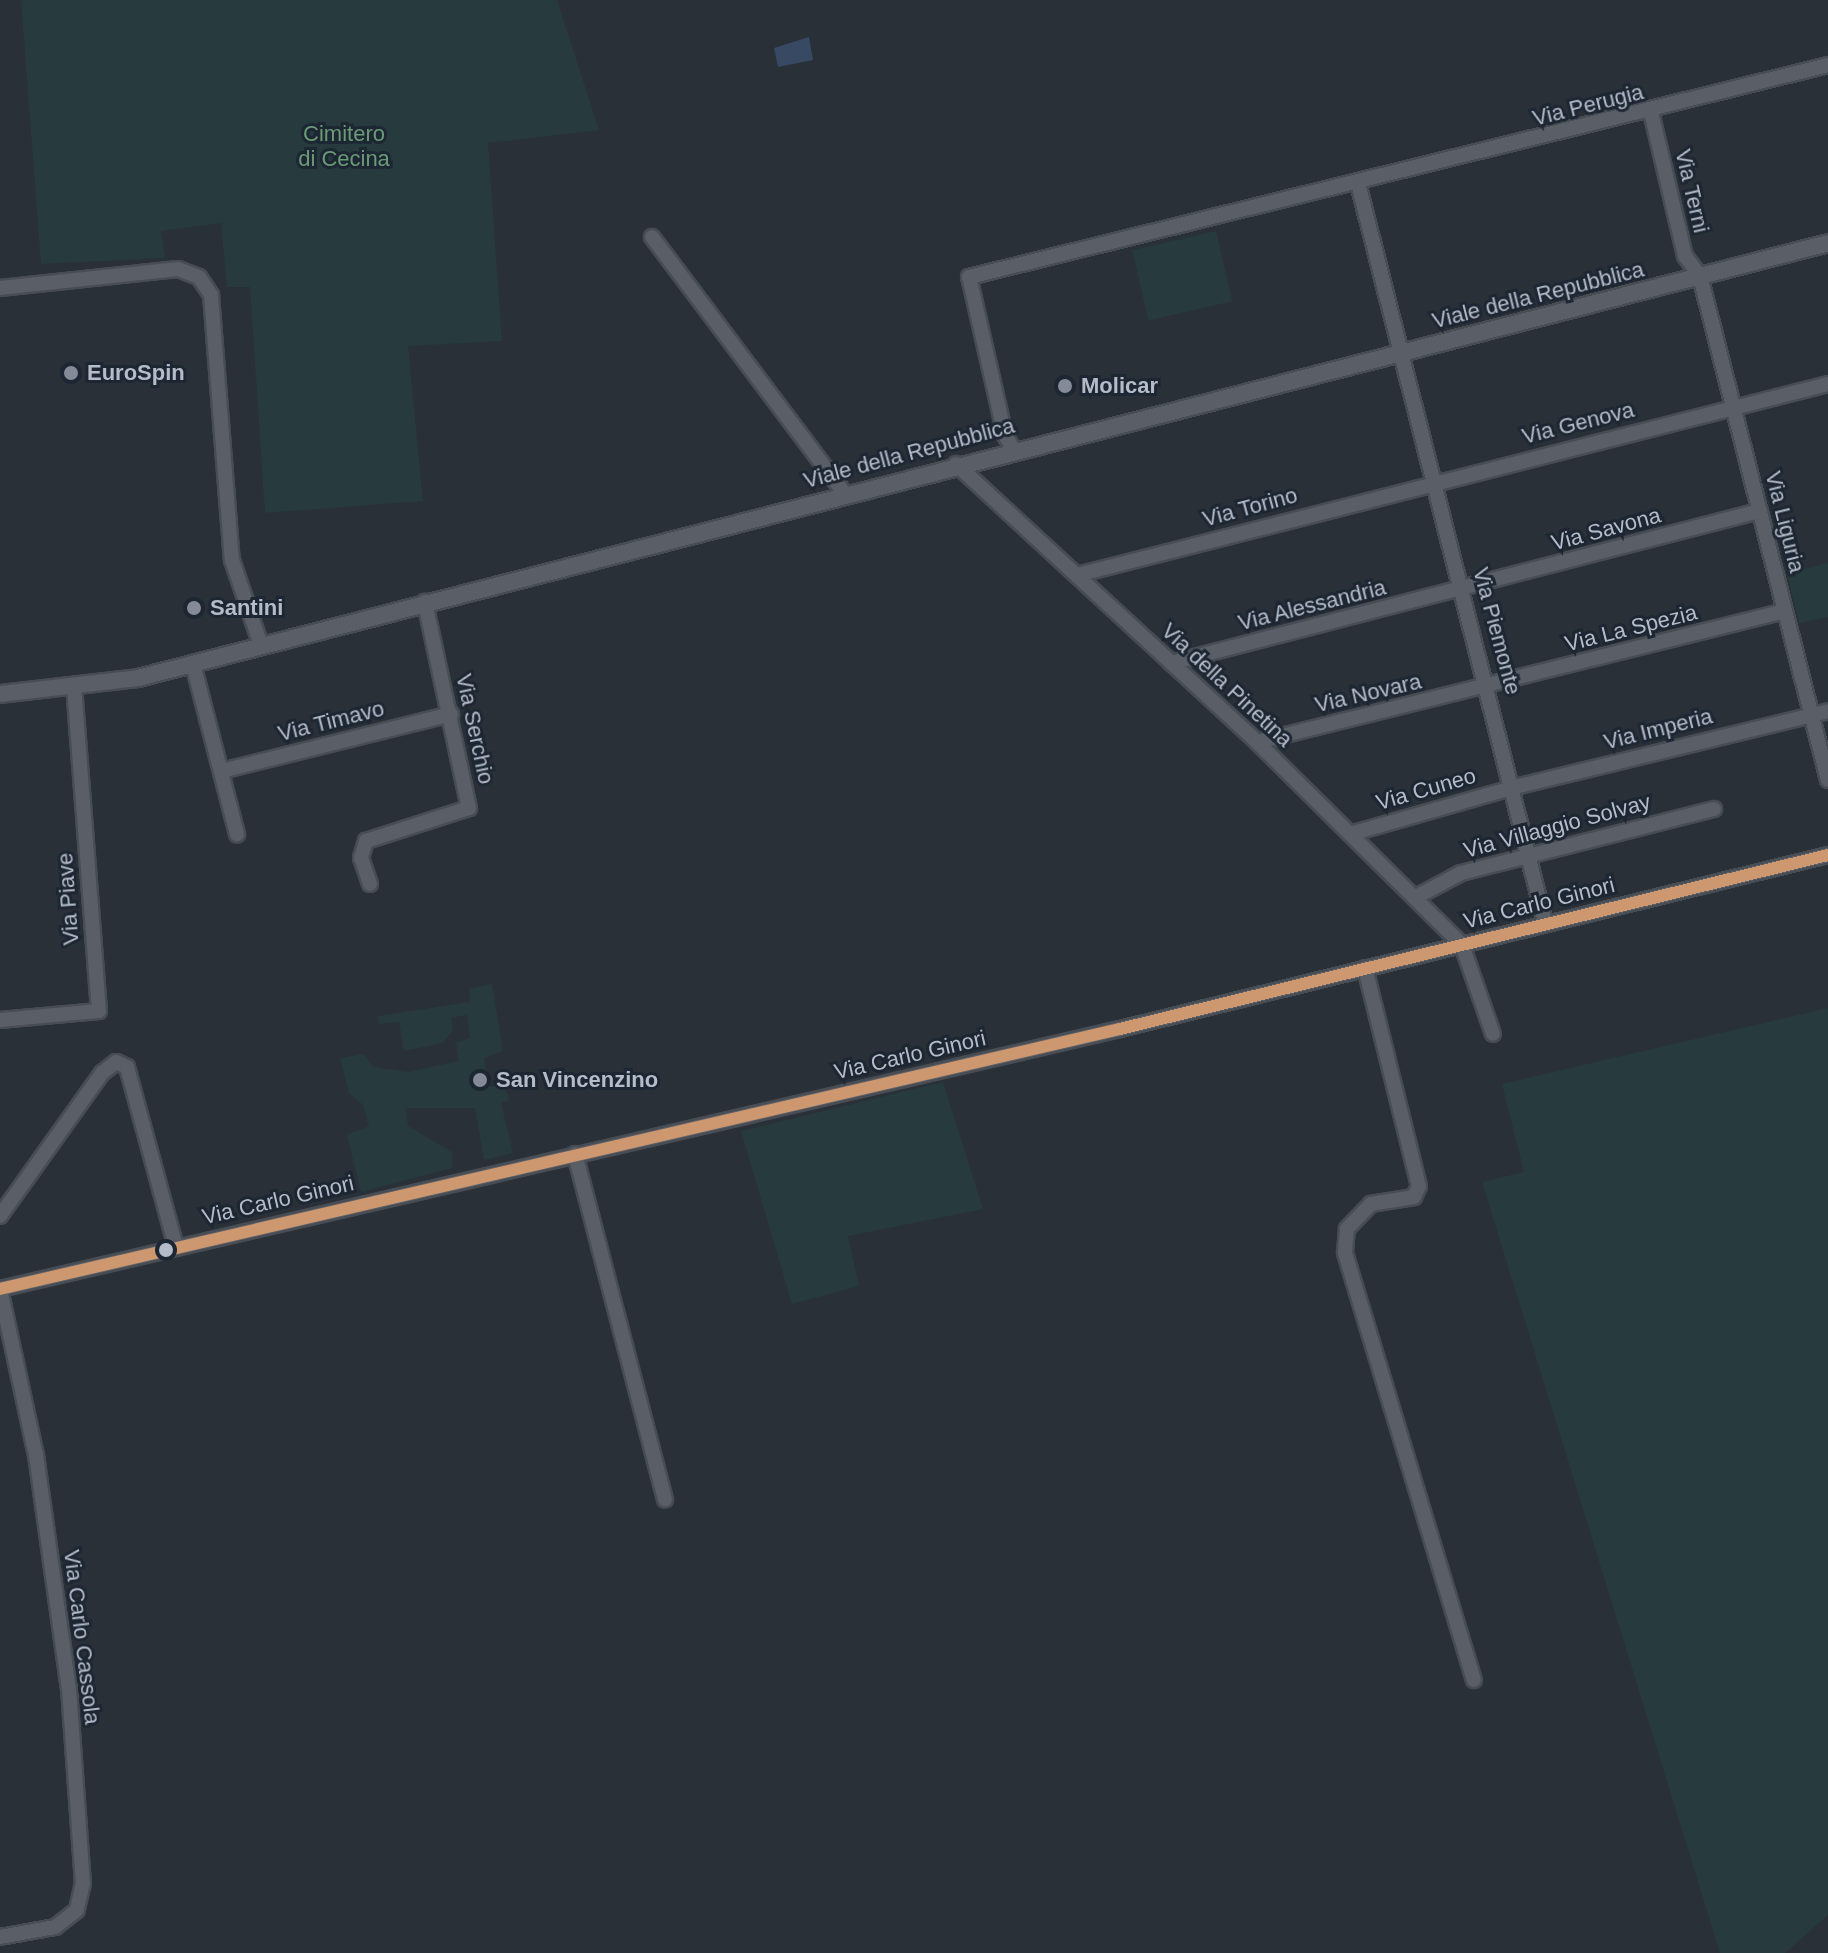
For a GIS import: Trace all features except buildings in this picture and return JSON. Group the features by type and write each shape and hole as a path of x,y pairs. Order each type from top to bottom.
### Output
{"street":[{"name":"Via Perugia","path":"1013,449 1005,435 969,277 1651,112 1828,65"},
{"name":"Via Terni","path":"1651,112 1685,256 1700,276"},
{"name":"Via Piemonte","path":"1358,183 1515,787 1545,922"},
{"path":"652,237 844,493"},
{"name":"Viale della Repubblica","path":"0,694 138,678 1013,449 1828,243"},
{"path":"0,288 178,269 199,277 211,295 232,560 261,645"},
{"name":"Via Liguria","path":"1700,276 1828,780"},
{"name":"Via Genova","path":"1435,482 1828,384"},
{"name":"Via della Pinetina","path":"956,464 1257,742 1462,945"},
{"name":"Via Torino","path":"1077,575 1435,482"},
{"name":"Via Savona","path":"1463,589 1759,511"},
{"name":"Via Alessandria","path":"1171,663 1463,589"},
{"name":"Via Serchio","path":"370,884 361,858 366,841 469,808 425,602"},
{"name":"Via La Spezia","path":"1489,687 1785,611"},
{"path":"193,664 237,834"},
{"name":"Via Piave","path":"0,1020 99,1011 74,685"},
{"name":"Via Novara","path":"1257,742 1489,687"},
{"name":"Via Imperia","path":"1515,787 1828,711"},
{"name":"Via Timavo","path":"221,771 451,714"},
{"name":"Via Cuneo","path":"1350,834 1515,787"},
{"name":"Via Villaggio Solvay","path":"1416,897 1461,873 1714,809"},
{"name":"Via Carlo Ginori","path":"0,1289 1462,945 1545,922 1828,855"},
{"path":"1462,945 1493,1034"},
{"path":"1365,968 1419,1186 1414,1197 1371,1204 1347,1229 1345,1253 1474,1680"},
{"path":"0,1216 102,1073 116,1062 127,1067 176,1247"},
{"path":"575,1154 665,1499"},
{"name":"Via Carlo Cassola","path":"0,1289 36,1455 69,1689 83,1883 77,1910 55,1927 0,1937"}],"green space":[{"name":"Cimitero di Cecina","path":"21,0 557,0 599,130 488,143 502,341 408,346 423,501 265,513 250,287 227,287 221,223 161,231 165,258 41,264"},
{"path":"1216,231 1232,301 1148,321 1132,250"},
{"path":"1828,563 1828,617 1799,623 1787,573"},
{"path":"492,984 503,1051 484,1058 490,1087 505,1085 509,1100 501,1103 513,1153 484,1160 475,1108 406,1108 408,1126 452,1152 452,1168 361,1192 347,1135 369,1126 363,1105 349,1093 340,1058 364,1054 373,1067 408,1072 459,1061 456,1043 470,1038 467,1015 451,1018 453,1030 443,1043 404,1051 399,1022 379,1024 378,1016 470,1002 469,989"},
{"path":"1828,1008 1828,1915 1785,1953 1720,1953 1482,1182 1524,1172 1502,1084"},
{"path":"943,1082 983,1209 848,1236 859,1286 792,1304 741,1131"}],"water":[{"path":"809,37 813,60 778,67 774,48"}],"transit line":[{"path":"0,1289 1120,1029 1828,855"}],"place":[{"name":"EuroSpin","path":"71,373"},
{"name":"Molicar","path":"1065,386"},
{"name":"Santini","path":"194,608"},
{"name":"San Vincenzino","path":"480,1080"}]}
